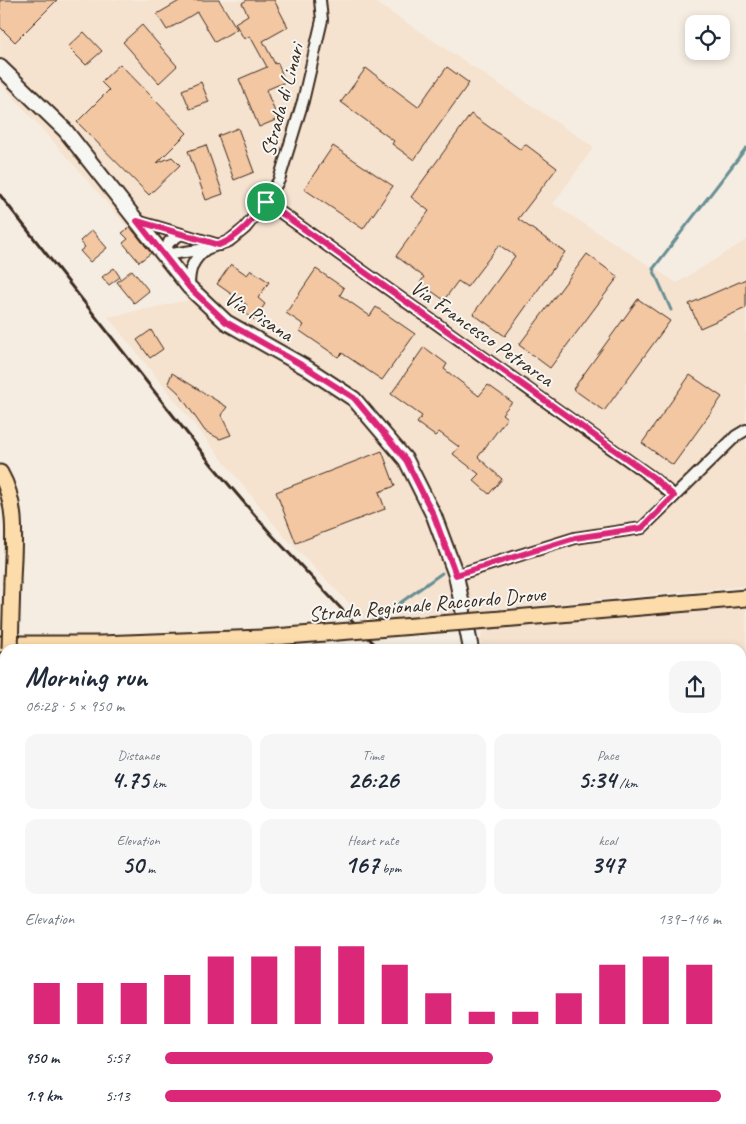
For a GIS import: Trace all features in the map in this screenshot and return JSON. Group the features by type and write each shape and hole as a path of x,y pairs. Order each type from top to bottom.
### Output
{"main road":[{"path":"0,473 9,493 12,510 10,644"},
{"name":"Strada Regionale Raccordo Drove","path":"112,644 262,638 746,598"},
{"path":"0,636 78,638 112,644"},
{"path":"243,644 262,638"},
{"path":"0,644 112,644"}],"street":[{"name":"Strada di Linari","path":"164,255 206,249 229,241 245,228 266,202 279,180 303,101 322,20 320,0"},
{"name":"Via Pisana","path":"0,66 65,130 189,287 226,322 307,368 354,398 406,460 434,516 456,575 463,610"},
{"name":"Via Francesco Petrarca","path":"266,202 654,478 674,496"},
{"path":"137,221 219,245"},
{"path":"164,255 168,242 181,234"},
{"path":"189,287 189,275 193,261 206,249"},
{"path":"456,575 575,538 642,528 736,436 746,430"},
{"path":"467,629 470,644"}],"shaded area":[{"path":"0,0 372,0 594,147 553,204 677,283 746,240 746,586 366,621 282,534 108,317 189,300 89,182 0,82"},
{"path":"746,608 746,644 481,644 482,630"}],"building":[{"path":"0,0 57,0 15,42 0,27"},
{"path":"181,0 219,0 237,29 215,42 197,12 167,30 157,14"},
{"path":"247,0 274,0 288,27 263,41 275,64 278,63 285,82 266,90 278,119 259,127 239,79 267,67 250,36 244,39 235,23 248,15 242,3"},
{"path":"142,25 177,66 159,83 123,42"},
{"path":"84,32 102,51 86,65 68,47"},
{"path":"120,64 187,133 157,163 172,157 180,165 149,195 77,122 109,90 101,82"},
{"path":"447,67 469,83 414,160 392,144 394,141 341,102 366,68 418,107"},
{"path":"201,82 209,102 190,109 182,90"},
{"path":"471,114 521,150 525,144 557,168 518,219 565,252 505,336 473,314 515,256 499,245 467,287 458,281 444,300 420,283 424,277 396,256 429,211 411,197"},
{"path":"238,128 254,172 234,180 218,136"},
{"path":"206,145 223,194 206,200 188,151"},
{"path":"333,146 393,186 363,229 304,189"},
{"path":"130,227 151,253 139,262 123,243 128,239 122,233"},
{"path":"92,230 107,248 90,262 80,251 85,247 80,241"},
{"path":"587,254 618,277 550,368 519,345"},
{"path":"231,264 247,275 251,270 269,282 258,298 265,304 254,320 242,311 247,305 217,284"},
{"path":"114,268 120,277 109,285 102,277"},
{"path":"316,269 344,288 340,295 370,316 376,307 415,334 382,380 342,353 338,357 300,331 304,325 286,313"},
{"path":"132,270 149,291 134,303 117,282"},
{"path":"746,279 746,308 700,328 689,304"},
{"path":"638,299 670,321 604,411 573,389"},
{"path":"151,330 163,349 150,358 137,340"},
{"path":"424,347 447,364 444,369 479,396 488,385 512,402 502,414 507,418 478,457 502,479 489,494 473,480 479,474 453,454 459,447 439,432 435,436 417,423 422,416 391,394"},
{"path":"172,373 227,407 221,415 231,435 220,439 205,431 178,392 168,383"},
{"path":"690,375 722,397 673,465 642,443"},
{"path":"382,451 395,486 379,492 385,509 296,543 276,492"}],"waterway":[{"path":"671,310 653,269 746,148"},
{"path":"379,618 442,573"}],"railway":[{"path":"0,195 212,465 271,534 374,644"}],"route":[{"path":"266,202 654,478 674,496 642,528 575,538 456,575 434,516 406,460 354,398 307,368 226,322 209,308 189,287 137,221 219,245 229,241 245,228 266,202"}]}
